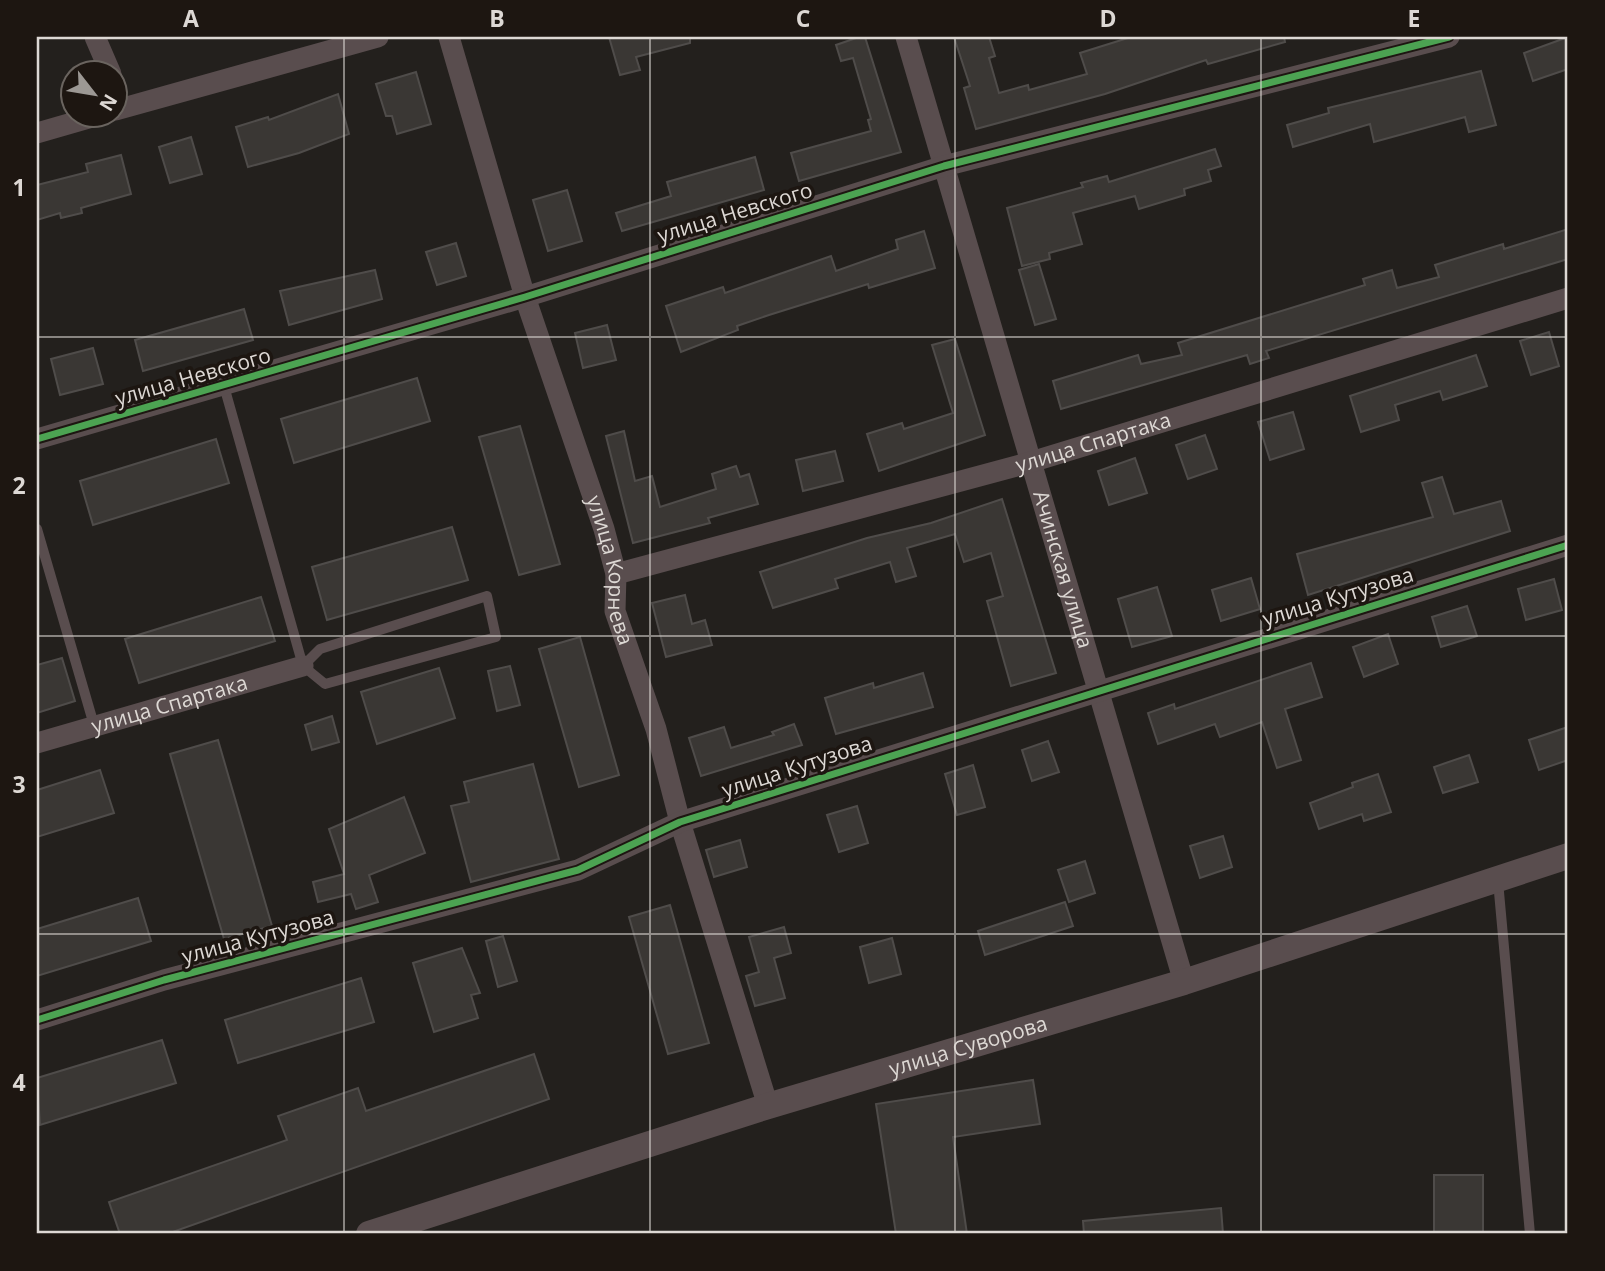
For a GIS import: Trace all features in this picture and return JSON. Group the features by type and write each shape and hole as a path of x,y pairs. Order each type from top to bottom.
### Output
{"street":[{"path":"95,37 105,60"},
{"path":"130,106 378,37"},
{"name":"улица Корнева","path":"449,37 525,297 604,529 616,574 615,611 656,729 680,822 768,1106"},
{"name":"Ачинская улица","path":"906,37 1184,982"},
{"name":"улица Невского","path":"37,439 525,297 944,166 1449,37"},
{"path":"37,132 60,126"},
{"name":"улица Спартака","path":"616,574 1031,462 1568,298"},
{"name":"улица Кутузова","path":"37,1020 164,980 578,870 680,822 1096,690 1568,545"},
{"name":"улица Спартака","path":"37,743 303,666"},
{"name":"улица Суворова","path":"369,1234 768,1106 1184,982 1568,856"}],"lane":[{"path":"224,386 303,666 325,684 496,637 487,596 320,649 303,666"},
{"path":"37,529 94,725"},
{"path":"1498,881 1530,1234"}],"building":[{"path":"609,37 690,37 690,43 636,57 640,70 620,75"},
{"path":"865,37 901,152 799,181 791,153 871,131 868,120 871,119 853,58 841,61 836,45"},
{"path":"954,37 989,37 995,56 989,58 999,93 1028,85 1029,90 1087,74 1080,53 1131,37 1284,37 1285,42 1208,64 1206,60 1105,94 976,129 964,88 970,86"},
{"path":"1568,37 1568,69 1533,81 1524,53"},
{"path":"1481,71 1496,125 1469,132 1465,117 1374,142 1370,124 1293,147 1287,125 1329,113 1328,108"},
{"path":"416,72 431,124 397,134 392,116 386,116 376,84"},
{"path":"338,94 349,134 299,153 248,167 236,127 268,117 269,120"},
{"path":"191,137 202,174 170,183 159,147"},
{"path":"1215,149 1221,166 1208,170 1211,181 1184,189 1185,195 1139,209 1135,196 1073,213 1082,244 1049,253 1050,259 1022,266 1007,208 1083,187 1081,183 1107,176 1109,182"},
{"path":"121,155 131,194 81,208 82,213 61,218 60,213 37,220 37,185 88,172 86,164"},
{"path":"755,157 764,190 622,231 616,213 671,196 667,182"},
{"path":"567,190 582,241 548,251 533,200"},
{"path":"1568,229 1568,259 1266,351 1269,358 1250,364 1247,355 1061,409 1053,381 1138,355 1141,364 1182,355 1178,343 1365,285 1363,279 1392,270 1397,288 1439,277 1435,265 1503,244 1504,249"},
{"path":"924,231 935,268 869,288 868,284 769,315 737,326 738,330 681,352 666,306 723,287 725,293 831,256 836,271 898,249 896,240"},
{"path":"456,243 466,276 437,285 426,252"},
{"path":"1039,264 1056,319 1035,325 1019,270"},
{"path":"375,270 382,299 289,325 280,291"},
{"path":"244,309 253,340 143,371 135,340"},
{"path":"607,325 616,360 583,368 575,333"},
{"path":"1549,332 1559,366 1531,375 1520,341"},
{"path":"955,339 985,435 879,471 867,434 902,423 904,429 953,413 932,345"},
{"path":"93,348 103,384 60,395 51,359"},
{"path":"1476,355 1487,386 1443,400 1440,391 1395,405 1399,420 1361,432 1350,396"},
{"path":"417,378 430,421 294,463 281,419"},
{"path":"1293,412 1304,449 1270,460 1258,422"},
{"path":"520,426 560,564 519,575 479,437"},
{"path":"624,431 635,481 652,476 660,507 716,489 712,474 736,466 740,477 749,474 758,504 708,518 710,523 633,543 606,436"},
{"path":"1205,435 1217,469 1188,479 1176,445"},
{"path":"216,439 229,483 93,525 80,481"},
{"path":"835,451 843,481 803,491 796,460"},
{"path":"1135,458 1147,493 1109,505 1098,471"},
{"path":"1442,477 1454,514 1501,501 1510,531 1308,595 1297,554 1433,517 1422,483"},
{"path":"1002,499 1056,673 1011,686 987,601 1003,596 991,553 964,562 955,534 907,548 916,576 896,582 890,562 835,579 838,588 773,608 760,572 867,538 931,523"},
{"path":"452,527 468,580 327,620 312,567"},
{"path":"1251,578 1260,609 1221,621 1212,590"},
{"path":"1554,579 1562,610 1526,620 1518,589"},
{"path":"1157,587 1172,636 1132,647 1118,599"},
{"path":"685,595 692,624 705,620 712,645 666,657 652,603"},
{"path":"261,597 275,641 139,683 125,639"},
{"path":"1467,606 1477,636 1441,647 1432,617"},
{"path":"1388,634 1398,664 1364,677 1353,647"},
{"path":"580,637 619,775 579,787 539,649"},
{"path":"62,658 75,701 37,713 37,665"},
{"path":"1311,663 1322,697 1285,709 1301,760 1277,768 1262,722 1220,737 1215,724 1158,744 1148,713 1174,704 1175,709"},
{"path":"510,666 520,705 497,711 488,671"},
{"path":"439,668 455,718 377,744 361,692"},
{"path":"923,673 933,707 836,734 825,698 873,683 874,688"},
{"path":"332,716 339,742 312,750 305,725"},
{"path":"794,724 802,745 701,776 689,738 724,727 731,748 774,735 772,732"},
{"path":"1568,727 1568,760 1539,770 1529,740"},
{"path":"218,740 272,926 224,939 170,754"},
{"path":"1048,741 1059,772 1032,781 1022,750"},
{"path":"1469,755 1478,782 1443,793 1434,767"},
{"path":"533,764 559,859 471,882 451,806 469,802 464,782"},
{"path":"973,765 985,807 957,815 945,774"},
{"path":"100,770 114,813 37,837 37,790"},
{"path":"1378,774 1391,812 1364,821 1362,814 1319,829 1310,803 1353,787 1352,783"},
{"path":"404,797 425,853 369,875 378,902 356,909 351,894 318,902 313,882 344,874 329,829"},
{"path":"857,806 868,843 839,852 827,815"},
{"path":"1223,836 1232,867 1200,878 1190,846"},
{"path":"740,840 747,867 714,877 706,850"},
{"path":"1085,861 1095,893 1069,902 1058,870"},
{"path":"138,898 151,941 37,976 37,929"},
{"path":"1065,902 1073,926 985,955 978,931"},
{"path":"670,905 709,1043 668,1054 629,917"},
{"path":"784,927 791,953 774,958 785,998 755,1006 746,976 759,972 749,937"},
{"path":"503,936 517,981 498,987 486,941"},
{"path":"892,938 901,974 869,983 860,947"},
{"path":"462,948 480,993 471,995 478,1018 434,1032 413,963"},
{"path":"361,978 374,1022 238,1063 225,1020"},
{"path":"162,1040 176,1083 40,1125 37,1078"},
{"path":"534,1054 549,1099 167,1234 120,1234 109,1202 287,1140 278,1116 358,1088 366,1111"},
{"path":"1033,1080 1040,1124 953,1137 967,1234 896,1234 876,1104"},
{"path":"1434,1175 1483,1175 1483,1234 1434,1234"},
{"path":"1221,1208 1223,1234 1084,1234 1083,1221"}],"cycle path":[{"path":"37,439 525,297 944,166 1449,37"},
{"path":"37,1020 164,980 578,870 680,822 1568,545"}]}
